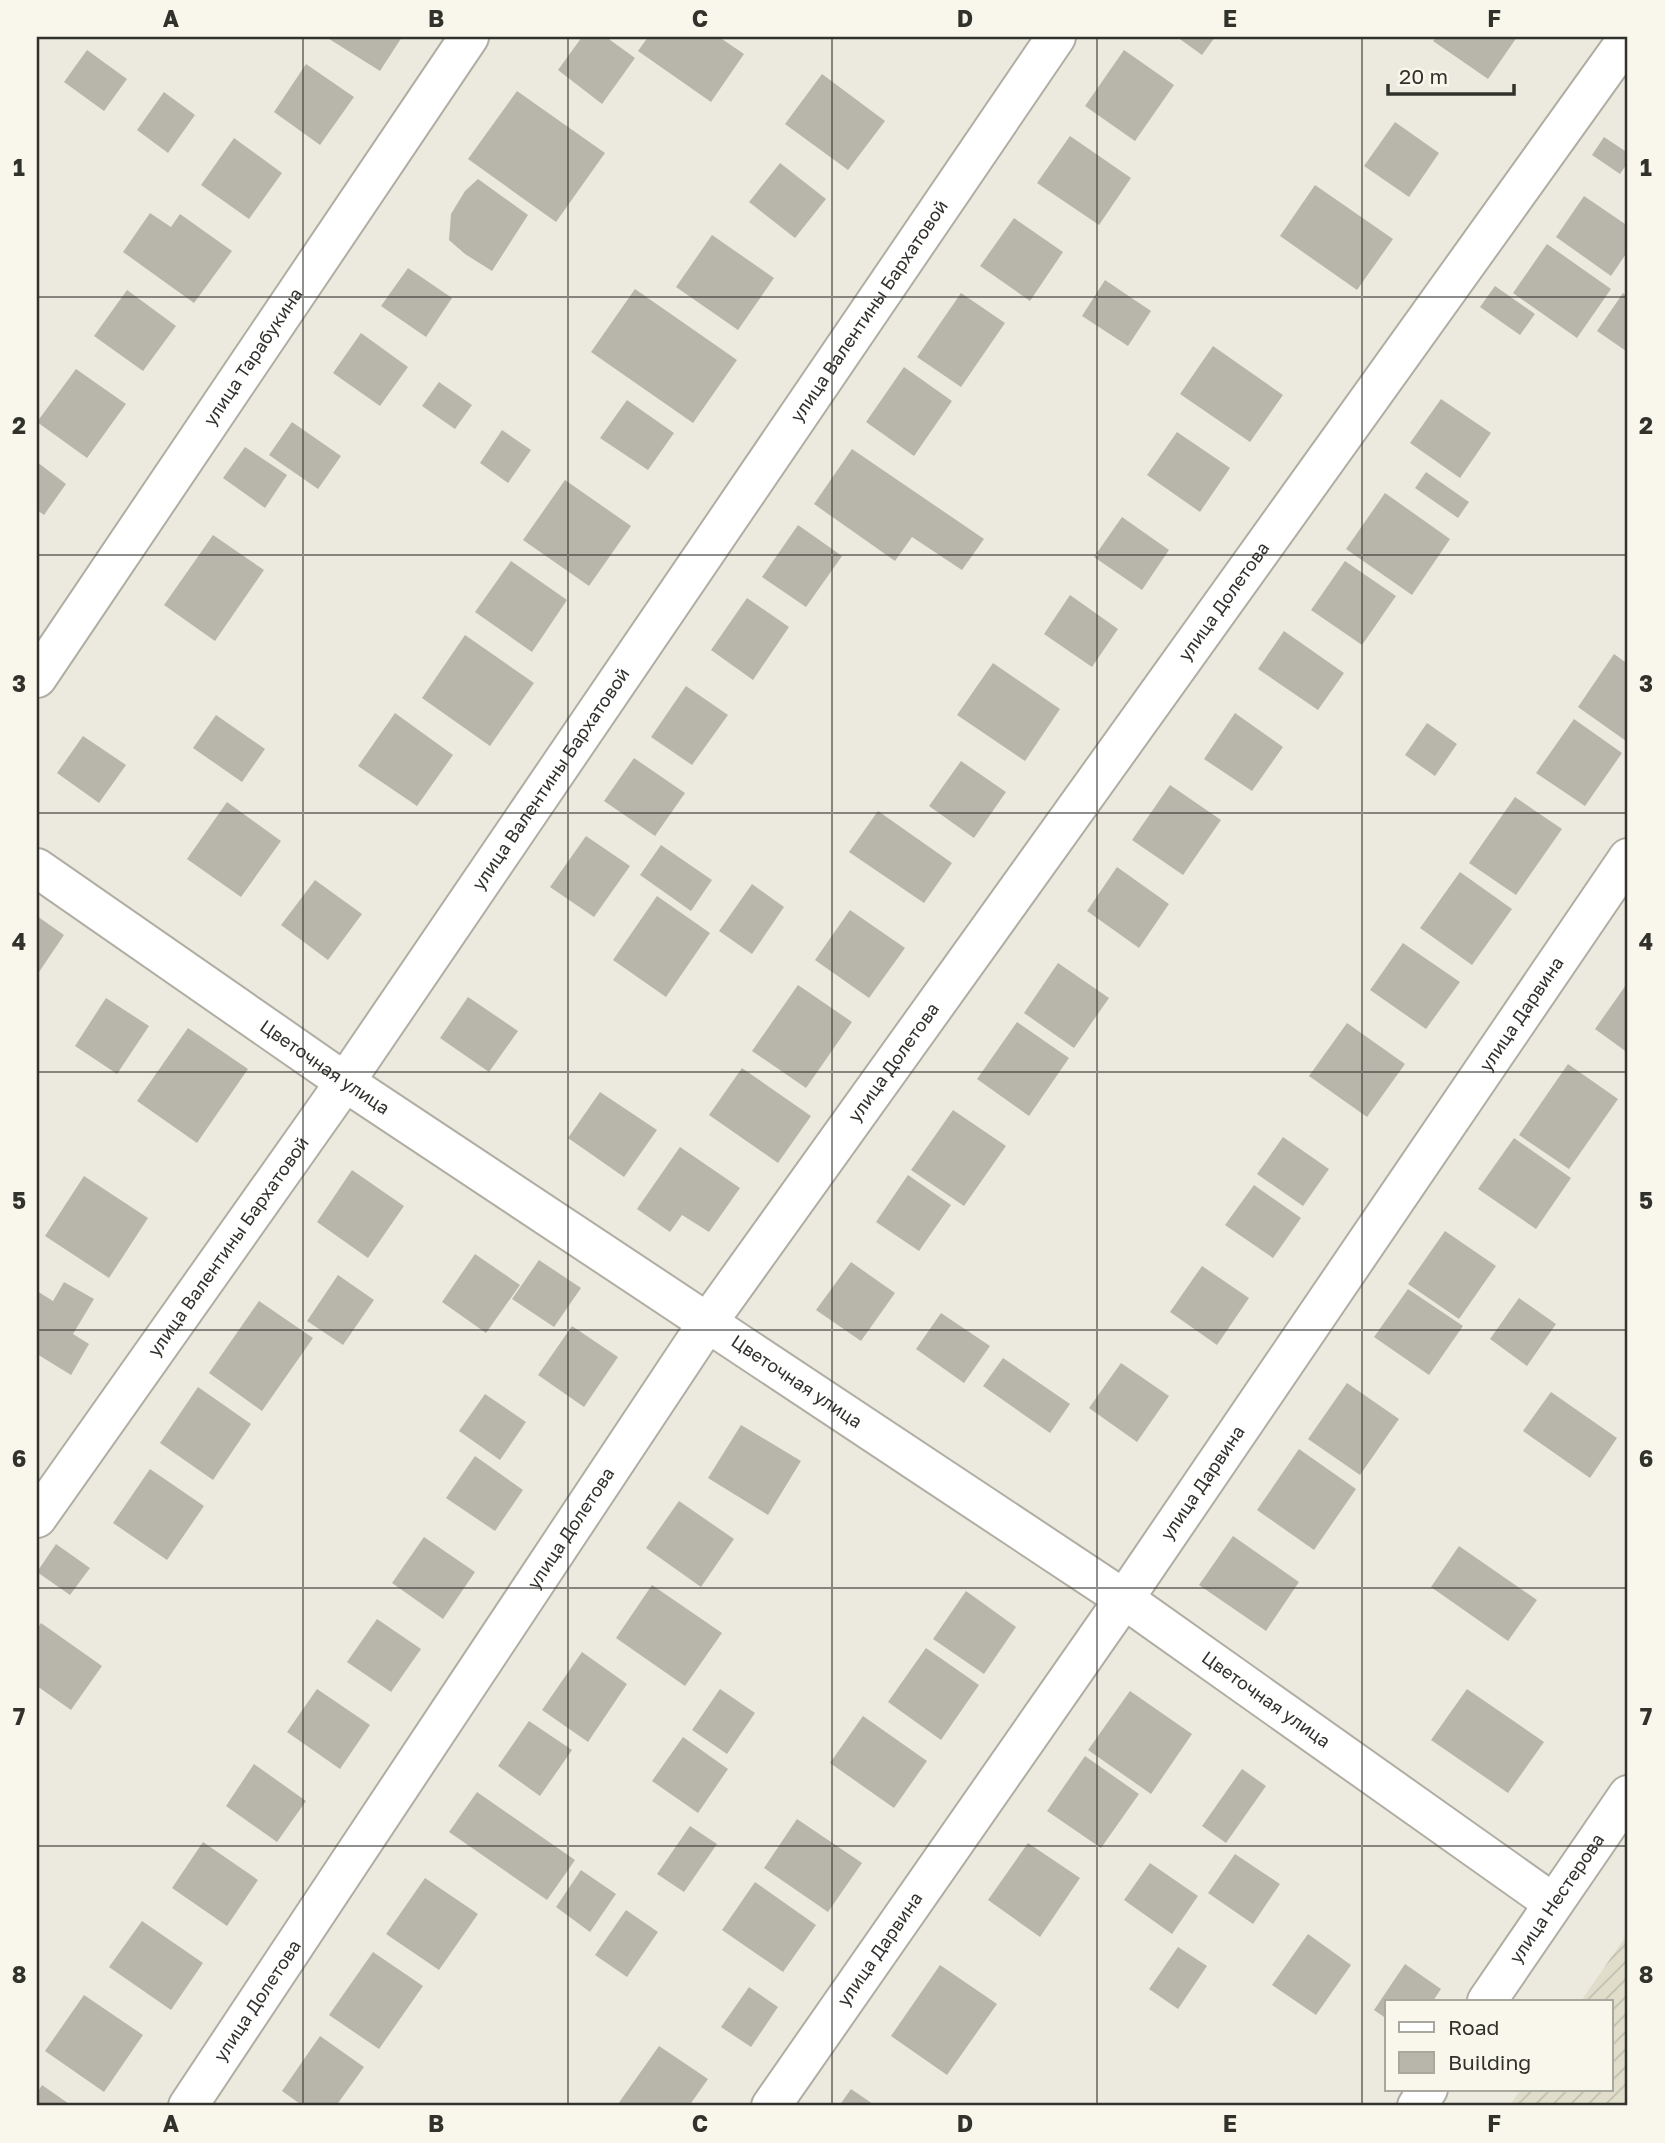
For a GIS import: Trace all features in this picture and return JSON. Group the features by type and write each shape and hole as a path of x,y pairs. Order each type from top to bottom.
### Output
{"street":[{"name":"улица Тарабукина","path":"37,678 468,37"},
{"name":"улица Валентины Бархатовой","path":"37,1518 345,1082 1056,37"},
{"name":"улица Долетова","path":"188,2106 708,1322 1628,38"},
{"name":"улица Дарвина","path":"771,2106 1124,1599 1628,858"},
{"name":"Цветочная улица","path":"37,868 345,1082 1124,1599 1553,1903"},
{"name":"улица Нестерова","path":"1488,2000 1628,1795"},
{"path":"1417,2106 1427,2090"}],"shaded area":[{"path":"1628,1933 1628,2106 1509,2106 1520,2090 1612,2090 1612,2000 1582,2000"}],"building":[{"path":"326,37 402,37 380,71"},
{"path":"582,37 606,37 635,58 602,104 558,70"},
{"path":"648,37 719,37 744,54 711,102 638,51"},
{"path":"1177,37 1215,37 1202,55"},
{"path":"1437,37 1517,37 1488,79 1433,41"},
{"path":"87,50 127,79 104,111 64,82"},
{"path":"1124,50 1174,85 1135,141 1085,106"},
{"path":"306,64 354,97 320,145 274,112"},
{"path":"822,74 885,121 848,170 785,124"},
{"path":"517,91 605,153 556,222 468,159"},
{"path":"164,92 195,115 168,153 137,130"},
{"path":"1395,122 1439,153 1409,197 1364,166"},
{"path":"1070,136 1131,178 1099,225 1037,183"},
{"path":"1604,137 1628,153 1628,162 1620,174 1592,155"},
{"path":"234,138 282,173 249,219 201,185"},
{"path":"780,163 826,199 795,238 749,202"},
{"path":"478,179 528,215 492,271 449,240 451,214 465,191"},
{"path":"1315,185 1393,239 1357,290 1280,236"},
{"path":"1584,196 1628,226 1628,251 1611,276 1556,237"},
{"path":"150,213 171,227 180,214 232,251 194,303 123,252"},
{"path":"1014,218 1063,252 1030,301 980,266"},
{"path":"712,235 774,278 738,330 676,287"},
{"path":"1547,244 1611,289 1577,338 1513,293"},
{"path":"408,268 452,298 426,337 381,306"},
{"path":"1105,280 1151,311 1128,346 1082,316"},
{"path":"1495,286 1535,314 1520,335 1480,307"},
{"path":"635,289 737,360 693,423 591,352"},
{"path":"127,290 176,326 143,371 94,336"},
{"path":"961,293 1005,323 961,387 917,357"},
{"path":"1623,293 1628,297 1626,351 1597,331"},
{"path":"361,333 408,367 380,406 333,373"},
{"path":"1213,346 1283,395 1250,442 1180,394"},
{"path":"904,367 952,401 914,456 866,422"},
{"path":"76,369 126,404 87,458 37,422"},
{"path":"439,382 472,405 455,429 422,406"},
{"path":"1441,399 1491,433 1460,478 1410,443"},
{"path":"627,400 674,433 648,470 600,438"},
{"path":"292,422 341,456 318,489 269,455"},
{"path":"502,430 531,450 508,483 480,463"},
{"path":"1177,432 1230,468 1200,512 1147,475"},
{"path":"245,447 287,475 265,508 223,478"},
{"path":"852,449 984,539 962,570 912,537 895,561 814,504"},
{"path":"37,462 66,484 44,515 37,510"},
{"path":"1426,472 1469,502 1458,518 1415,488"},
{"path":"565,480 631,526 589,586 523,540"},
{"path":"1385,493 1450,539 1412,595 1346,549"},
{"path":"1122,517 1169,550 1142,590 1094,557"},
{"path":"798,525 842,556 806,607 762,577"},
{"path":"213,535 264,570 215,641 164,605"},
{"path":"511,561 567,600 532,652 475,612"},
{"path":"1345,561 1396,596 1362,645 1311,610"},
{"path":"1070,595 1118,629 1092,667 1044,634"},
{"path":"747,598 789,627 753,680 711,650"},
{"path":"1284,631 1344,673 1318,710 1258,669"},
{"path":"465,635 534,683 490,746 422,698"},
{"path":"1614,654 1628,664 1626,741 1578,707"},
{"path":"993,663 1060,709 1025,761 957,715"},
{"path":"686,686 728,715 692,765 651,737"},
{"path":"395,713 453,755 417,806 358,766"},
{"path":"1235,713 1283,747 1252,791 1204,759"},
{"path":"216,715 265,749 242,782 193,748"},
{"path":"1574,719 1622,753 1585,806 1536,773"},
{"path":"1427,723 1457,744 1435,776 1405,755"},
{"path":"83,736 126,765 99,803 57,773"},
{"path":"634,758 685,793 655,836 604,801"},
{"path":"961,761 1006,792 974,838 929,806"},
{"path":"1170,785 1221,820 1183,875 1132,840"},
{"path":"1515,797 1562,829 1516,895 1469,863"},
{"path":"227,802 281,841 241,897 187,859"},
{"path":"878,811 952,863 924,903 849,852"},
{"path":"586,836 630,866 594,917 550,887"},
{"path":"661,845 712,880 691,911 640,875"},
{"path":"1117,867 1169,904 1139,948 1087,911"},
{"path":"1460,872 1512,909 1472,965 1420,928"},
{"path":"315,880 362,914 328,960 281,925"},
{"path":"752,884 784,907 752,954 719,931"},
{"path":"657,896 710,933 666,997 613,960"},
{"path":"850,910 905,948 869,998 815,960"},
{"path":"37,916 64,935 37,975"},
{"path":"1403,943 1460,982 1426,1029 1370,990"},
{"path":"1058,963 1109,998 1074,1048 1024,1013"},
{"path":"798,985 852,1022 806,1088 752,1051"},
{"path":"1626,985 1628,987 1628,1053 1595,1029"},
{"path":"468,997 518,1031 489,1072 440,1038"},
{"path":"106,998 149,1026 117,1074 75,1046"},
{"path":"1017,1022 1069,1058 1029,1116 977,1079"},
{"path":"1347,1023 1405,1064 1367,1117 1309,1076"},
{"path":"188,1028 248,1069 197,1143 137,1101"},
{"path":"1568,1064 1618,1099 1569,1169 1519,1135"},
{"path":"742,1068 811,1116 778,1163 709,1115"},
{"path":"600,1092 657,1130 624,1177 568,1138"},
{"path":"953,1110 1006,1146 964,1206 911,1170"},
{"path":"1283,1137 1329,1169 1303,1206 1257,1174"},
{"path":"1514,1138 1571,1178 1536,1229 1478,1189"},
{"path":"680,1147 740,1188 709,1232 682,1215 670,1232 637,1209"},
{"path":"352,1170 404,1206 368,1258 317,1222"},
{"path":"908,1175 951,1205 919,1251 876,1222"},
{"path":"84,1176 148,1218 109,1278 45,1236"},
{"path":"1254,1185 1301,1218 1273,1258 1225,1225"},
{"path":"1445,1231 1496,1266 1459,1319 1408,1284"},
{"path":"475,1254 520,1285 486,1333 442,1302"},
{"path":"539,1260 581,1288 554,1327 512,1299"},
{"path":"851,1262 895,1293 861,1341 816,1310"},
{"path":"1202,1266 1249,1298 1217,1345 1170,1312"},
{"path":"338,1275 374,1300 343,1345 307,1321"},
{"path":"64,1282 94,1299 73,1334 89,1344 71,1375 37,1354 37,1291 53,1301"},
{"path":"1408,1289 1463,1326 1429,1375 1374,1337"},
{"path":"1519,1298 1556,1324 1527,1366 1490,1339"},
{"path":"259,1301 313,1338 262,1411 209,1373"},
{"path":"941,1313 990,1346 964,1383 916,1349"},
{"path":"572,1326 618,1357 584,1407 538,1375"},
{"path":"1003,1358 1070,1404 1050,1433 983,1386"},
{"path":"1121,1363 1169,1396 1137,1442 1089,1408"},
{"path":"1347,1383 1399,1419 1360,1475 1308,1439"},
{"path":"198,1387 251,1424 213,1480 160,1443"},
{"path":"1551,1392 1617,1438 1590,1478 1523,1431"},
{"path":"485,1394 526,1422 500,1460 459,1431"},
{"path":"741,1425 801,1461 768,1515 708,1478"},
{"path":"1299,1449 1356,1489 1314,1550 1257,1510"},
{"path":"475,1456 523,1490 495,1531 446,1498"},
{"path":"150,1469 204,1506 167,1560 113,1523"},
{"path":"679,1501 734,1539 701,1587 646,1548"},
{"path":"1233,1536 1299,1582 1266,1631 1199,1585"},
{"path":"424,1537 475,1572 443,1619 392,1583"},
{"path":"56,1544 90,1568 70,1595 37,1572"},
{"path":"1459,1546 1537,1600 1508,1641 1431,1587"},
{"path":"652,1585 722,1633 685,1686 616,1638"},
{"path":"966,1591 1016,1627 984,1674 933,1639"},
{"path":"377,1619 421,1649 391,1692 347,1662"},
{"path":"41,1623 102,1666 71,1710 37,1686 37,1629"},
{"path":"926,1648 979,1685 941,1740 888,1702"},
{"path":"582,1652 627,1684 588,1742 542,1710"},
{"path":"317,1689 370,1725 340,1769 287,1732"},
{"path":"720,1689 755,1713 727,1754 692,1730"},
{"path":"1467,1689 1544,1742 1508,1793 1431,1740"},
{"path":"1130,1691 1192,1734 1151,1794 1088,1750"},
{"path":"863,1716 927,1761 894,1808 830,1763"},
{"path":"529,1721 572,1750 540,1796 498,1766"},
{"path":"683,1737 728,1769 698,1813 652,1781"},
{"path":"1085,1756 1139,1794 1101,1848 1047,1811"},
{"path":"254,1764 306,1801 277,1842 226,1806"},
{"path":"1242,1769 1266,1786 1226,1843 1202,1826"},
{"path":"477,1792 575,1860 547,1900 449,1832"},
{"path":"797,1819 862,1863 828,1912 764,1868"},
{"path":"690,1826 717,1844 684,1892 657,1874"},
{"path":"203,1842 258,1880 227,1926 172,1888"},
{"path":"1028,1843 1080,1878 1040,1937 988,1900"},
{"path":"1235,1854 1280,1884 1253,1924 1208,1893"},
{"path":"1150,1863 1198,1896 1172,1934 1124,1900"},
{"path":"581,1870 616,1894 590,1932 556,1907"},
{"path":"425,1878 478,1914 439,1970 386,1934"},
{"path":"755,1882 816,1925 783,1972 722,1930"},
{"path":"626,1910 658,1932 627,1977 595,1955"},
{"path":"142,1921 203,1963 171,2010 109,1967"},
{"path":"1308,1934 1351,1965 1316,2015 1272,1985"},
{"path":"1178,1947 1207,1966 1178,2009 1149,1989"},
{"path":"373,1952 423,1986 379,2049 329,2015"},
{"path":"1405,1964 1441,1989 1434,2000 1385,2000 1385,2018 1374,2010"},
{"path":"940,1965 997,2004 947,2075 891,2036"},
{"path":"749,1987 778,2007 751,2047 721,2027"},
{"path":"84,1995 143,2035 104,2092 45,2051"},
{"path":"320,2036 364,2067 336,2106 303,2106 282,2091"},
{"path":"659,2046 708,2079 689,2106 618,2104"},
{"path":"42,2085 72,2106 37,2106 37,2093"},
{"path":"851,2089 876,2106 839,2106"}]}
